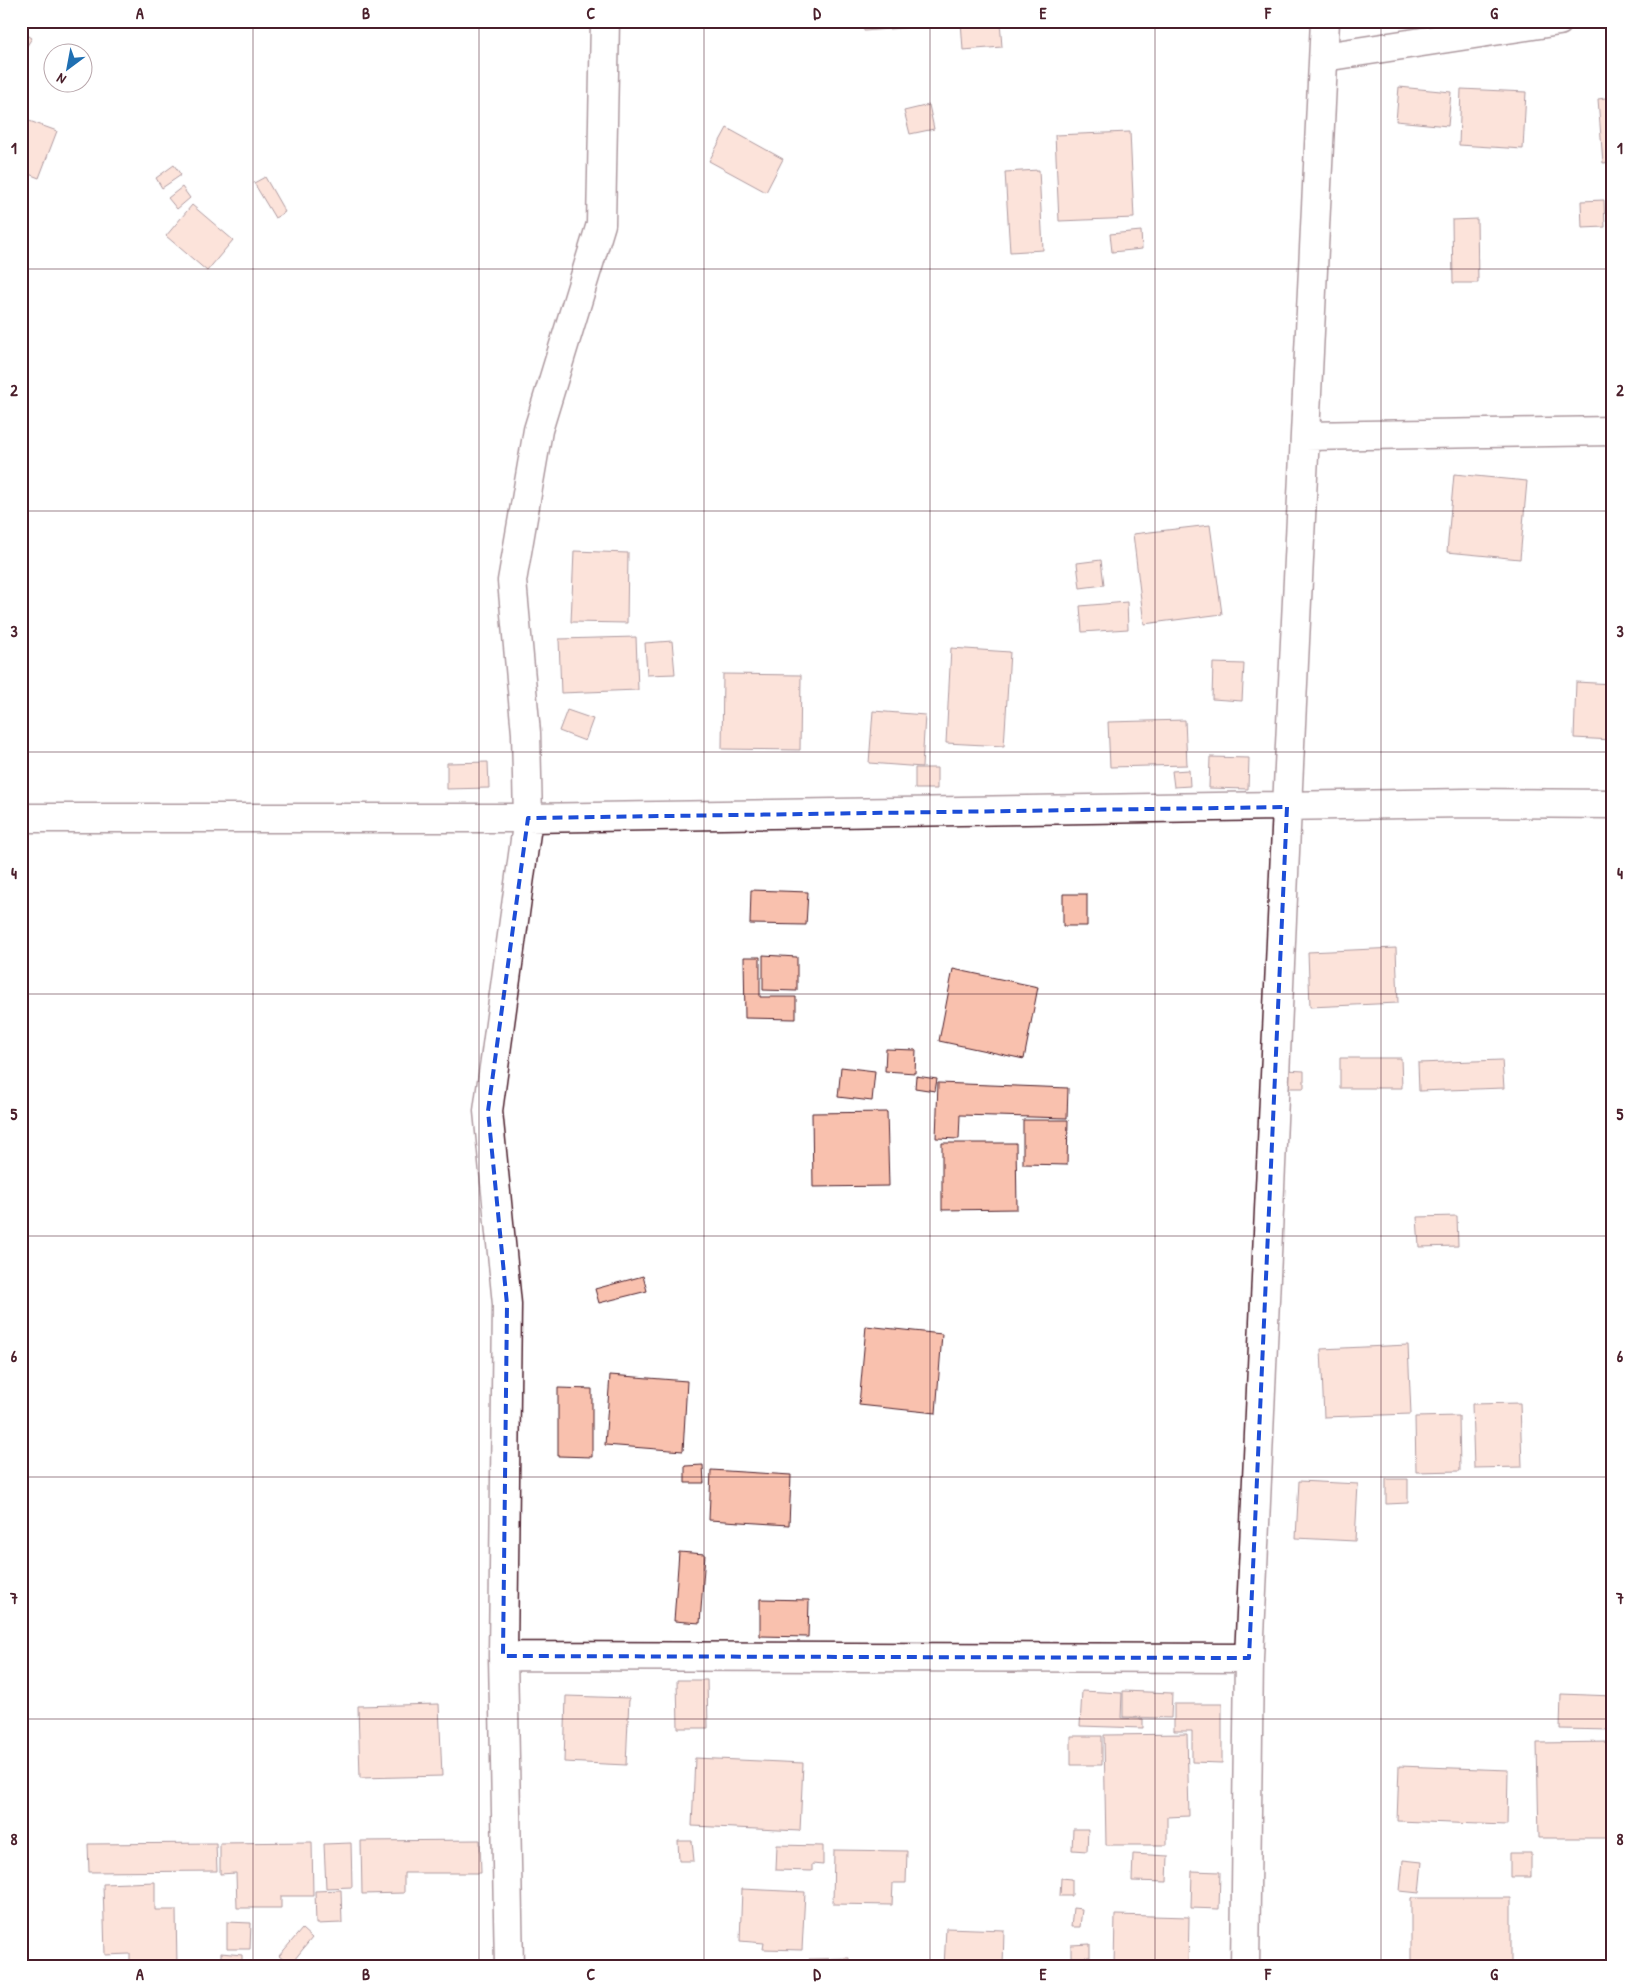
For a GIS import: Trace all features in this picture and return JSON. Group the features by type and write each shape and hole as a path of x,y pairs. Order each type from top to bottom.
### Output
{"street":[{"path":"510,1967 503,1656 507,1304 488,1111 528,818 526,733 512,581 538,430 601,224 605,21"},
{"path":"1245,1967 1249,1658 1287,807 1325,21"},
{"path":"1324,57 1559,21"},
{"path":"1305,436 1613,431"},
{"path":"21,818 528,818 1467,803 1613,804"},
{"path":"503,1656 1249,1658"}],"highlighted area":[{"path":"1287,807 1249,1658 503,1656 507,1304 488,1111 528,818"}],"building":[{"path":"863,21 915,21 915,27 864,31"},
{"path":"961,21 1000,21 1002,47 963,50"},
{"path":"1338,21 1374,21 1374,24 1339,25"},
{"path":"21,31 32,38 21,55"},
{"path":"1399,87 1451,92 1448,126 1396,121"},
{"path":"1461,89 1526,92 1523,149 1459,145"},
{"path":"1613,97 1613,162 1603,163 1598,99"},
{"path":"929,105 934,129 910,134 904,111"},
{"path":"21,118 57,131 39,178 21,171"},
{"path":"727,128 783,159 766,192 709,161"},
{"path":"1130,132 1134,218 1059,221 1055,135"},
{"path":"174,165 181,175 162,188 156,178"},
{"path":"1039,170 1043,250 1010,252 1005,172"},
{"path":"265,177 285,212 275,218 254,183"},
{"path":"182,187 190,198 177,209 168,198"},
{"path":"1604,200 1605,227 1582,228 1581,201"},
{"path":"192,205 233,240 207,271 166,236"},
{"path":"1477,219 1478,283 1453,283 1452,220"},
{"path":"1141,231 1142,249 1112,252 1110,234"},
{"path":"1454,474 1527,481 1520,559 1447,552"},
{"path":"1210,525 1222,614 1144,624 1133,534"},
{"path":"574,551 628,553 627,623 571,622"},
{"path":"1101,560 1104,585 1080,588 1077,563"},
{"path":"1127,602 1128,629 1082,632 1080,606"},
{"path":"636,637 638,690 561,693 559,639"},
{"path":"672,641 675,674 647,675 645,643"},
{"path":"951,648 1010,652 1004,746 946,743"},
{"path":"1213,663 1244,664 1242,701 1212,699"},
{"path":"723,674 801,675 800,750 722,749"},
{"path":"1576,682 1613,684 1613,740 1574,738"},
{"path":"567,710 593,719 585,741 559,731"},
{"path":"873,711 925,715 922,767 869,763"},
{"path":"1185,720 1187,765 1110,767 1108,722"},
{"path":"1210,757 1249,758 1248,789 1209,788"},
{"path":"488,762 489,788 447,789 447,763"},
{"path":"915,768 937,768 937,789 915,789"},
{"path":"1189,770 1190,786 1174,787 1172,771"},
{"path":"751,890 808,892 806,925 750,924"},
{"path":"1063,894 1087,894 1087,926 1063,926"},
{"path":"1396,948 1398,1003 1310,1007 1308,952"},
{"path":"763,955 797,957 797,991 763,990"},
{"path":"744,957 760,957 760,997 796,997 796,1019 745,1018"},
{"path":"953,969 1038,987 1024,1059 939,1041"},
{"path":"886,1049 916,1050 915,1073 885,1071"},
{"path":"1340,1058 1401,1058 1402,1088 1340,1088"},
{"path":"1502,1060 1504,1088 1419,1091 1418,1063"},
{"path":"841,1067 875,1071 872,1101 838,1097"},
{"path":"1286,1070 1304,1071 1304,1088 1286,1088"},
{"path":"916,1076 937,1079 935,1091 915,1088"},
{"path":"938,1083 1068,1088 1067,1118 960,1115 959,1139 936,1138"},
{"path":"887,1112 889,1186 813,1187 812,1113"},
{"path":"1023,1120 1068,1120 1067,1165 1023,1164"},
{"path":"942,1143 1016,1143 1017,1209 942,1210"},
{"path":"1457,1216 1458,1246 1419,1247 1417,1217"},
{"path":"643,1276 647,1291 599,1303 595,1289"},
{"path":"866,1326 942,1334 936,1413 859,1405"},
{"path":"1408,1345 1411,1414 1324,1417 1321,1349"},
{"path":"610,1375 687,1381 683,1451 605,1445"},
{"path":"558,1388 592,1389 592,1457 558,1456"},
{"path":"1520,1403 1522,1467 1474,1468 1472,1404"},
{"path":"1459,1416 1460,1471 1416,1472 1415,1417"},
{"path":"703,1465 704,1483 685,1483 685,1466"},
{"path":"711,1470 791,1475 789,1525 709,1520"},
{"path":"1386,1479 1408,1479 1408,1503 1386,1504"},
{"path":"1299,1481 1358,1484 1355,1541 1296,1538"},
{"path":"679,1552 705,1554 700,1623 674,1621"},
{"path":"760,1599 809,1600 808,1637 760,1636"},
{"path":"677,1680 707,1680 708,1728 678,1728"},
{"path":"1082,1691 1122,1693 1121,1718 1143,1719 1143,1728 1080,1726"},
{"path":"1123,1691 1172,1693 1171,1718 1123,1717"},
{"path":"1561,1694 1613,1696 1613,1730 1560,1729"},
{"path":"566,1696 629,1698 626,1765 564,1762"},
{"path":"439,1704 442,1776 360,1778 358,1706"},
{"path":"1174,1704 1222,1704 1222,1763 1192,1762 1192,1731 1174,1731"},
{"path":"1187,1734 1189,1816 1167,1817 1167,1845 1106,1845 1104,1735"},
{"path":"1071,1736 1102,1736 1102,1765 1071,1765"},
{"path":"1613,1742 1613,1838 1539,1838 1537,1743"},
{"path":"695,1758 803,1763 800,1831 692,1826"},
{"path":"1399,1766 1508,1770 1507,1825 1397,1821"},
{"path":"1073,1829 1088,1829 1087,1851 1072,1850"},
{"path":"480,1840 481,1873 404,1873 404,1893 362,1894 361,1841"},
{"path":"678,1841 692,1841 694,1861 679,1861"},
{"path":"312,1842 313,1896 281,1896 281,1908 237,1908 236,1873 220,1874 220,1843"},
{"path":"216,1843 217,1871 89,1872 88,1844"},
{"path":"351,1843 352,1887 326,1888 324,1844"},
{"path":"777,1845 823,1846 823,1865 812,1864 812,1871 776,1870"},
{"path":"834,1850 907,1851 906,1883 893,1883 892,1905 833,1904"},
{"path":"1510,1853 1531,1853 1531,1877 1510,1877"},
{"path":"1133,1854 1168,1856 1167,1882 1132,1881"},
{"path":"1403,1860 1422,1862 1419,1893 1400,1891"},
{"path":"1192,1871 1220,1872 1219,1909 1191,1908"},
{"path":"1061,1878 1072,1879 1072,1896 1060,1896"},
{"path":"155,1882 155,1910 176,1910 177,1966 130,1967 130,1954 105,1955 103,1884"},
{"path":"742,1889 805,1892 802,1950 763,1949 764,1943 740,1941"},
{"path":"341,1890 342,1923 316,1924 315,1891"},
{"path":"1411,1898 1511,1898 1511,1967 1411,1967"},
{"path":"1073,1908 1082,1909 1080,1927 1071,1927"},
{"path":"1115,1915 1189,1917 1188,1967 1114,1967"},
{"path":"227,1922 251,1923 250,1949 227,1949"},
{"path":"946,1928 1004,1930 1003,1967 944,1967"},
{"path":"302,1929 312,1938 290,1965 279,1956"},
{"path":"1090,1944 1090,1957 1071,1957 1071,1945"},
{"path":"221,1953 242,1955 242,1967 221,1967"},
{"path":"849,1958 849,1967 810,1967 809,1959"}]}
